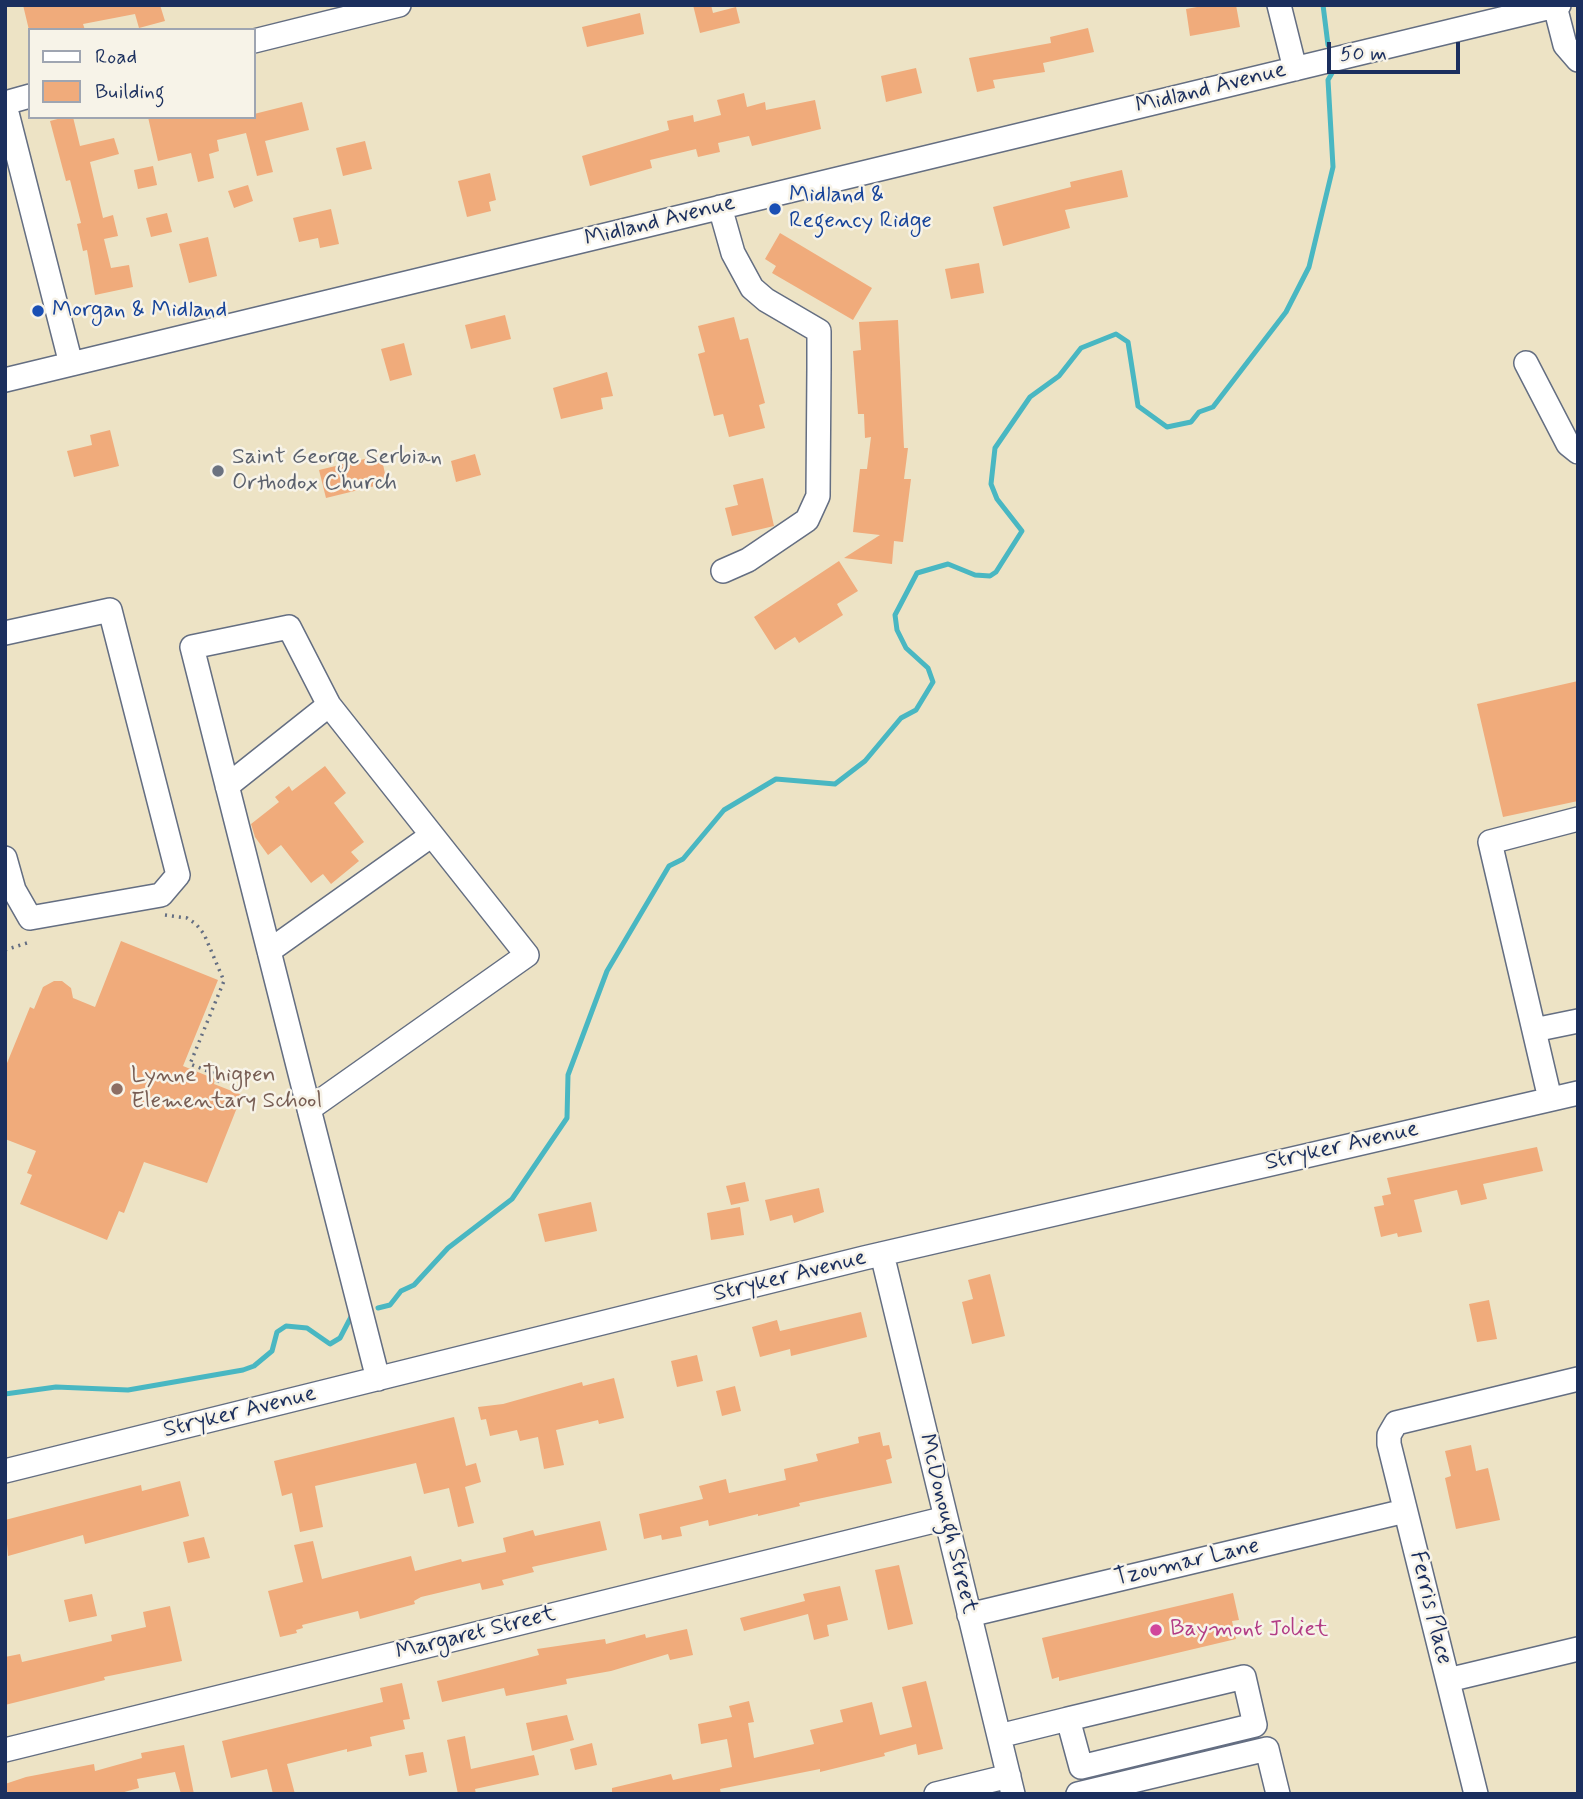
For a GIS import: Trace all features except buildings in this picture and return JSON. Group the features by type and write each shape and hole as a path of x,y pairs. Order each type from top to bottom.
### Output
{"street":[{"path":"256,41 399,5"},
{"path":"1279,5 1295,69"},
{"path":"1557,6 1565,45 1578,60"},
{"name":"Midland Avenue","path":"5,380 1557,6"},
{"path":"28,97 5,104 71,364"},
{"path":"720,207 733,253 752,288 766,300 819,331 818,496 807,520 748,560 723,571"},
{"path":"1526,363 1563,435 1578,452"},
{"path":"5,633 110,610 178,875 160,895 30,918 14,890 5,858"},
{"path":"309,1110 527,955 329,705 289,627 192,648 309,1110 378,1379"},
{"path":"227,786 329,705"},
{"path":"1550,1099 1489,842 1578,819"},
{"path":"269,951 432,835"},
{"path":"1534,1030 1578,1021"},
{"name":"Stryker Avenue","path":"5,1471 882,1254 1578,1093"},
{"name":"McDonough Street","path":"882,1254 1011,1785"},
{"name":"Ferris Place","path":"1476,1794 1389,1444 1395,1423 1578,1379"},
{"name":"Tzoumar Lane","path":"969,1615 1405,1511"},
{"name":"Margaret Street","path":"5,1750 946,1518"},
{"path":"1448,1680 1578,1649"},
{"path":"999,1736 1068,1719 1244,1677 1255,1725 1081,1767 1068,1719"},
{"path":"1078,1794 1267,1749 1278,1794"},
{"path":"936,1794 1011,1785"}],"path":[{"path":"162,915 176,915 196,924 204,934 224,981 190,1064 220,1076 217,1083"},
{"path":"5,950 30,942"}],"waterway":[{"path":"1323,5 1328,45"},
{"path":"378,1308 390,1305 401,1291 414,1285 448,1248 512,1199 567,1118 568,1075 607,971 669,866 683,859 724,810 776,779 835,784 865,761 901,718 916,710 933,682 928,668 906,648 897,630 895,615 917,573 948,564 975,575 990,576 996,572 1022,531 997,499 991,484 995,448 1030,397 1059,376 1081,348 1116,334 1128,342 1138,406 1167,427 1191,422 1199,412 1213,407 1286,312 1309,267 1333,167 1328,80 1332,73"},
{"path":"5,1394 56,1387 128,1390 243,1370 254,1366 272,1351 277,1332 286,1326 307,1328 330,1344 340,1338 352,1315"}],"place":[{"name":"Midland & Regency Ridge","path":"775,209"},
{"name":"Morgan & Midland","path":"38,311"},
{"name":"Saint George Serbian Orthodox Church","path":"218,471"},
{"name":"Lynne Thigpen Elementary School","path":"117,1089"},
{"name":"Baymont Joliet","path":"1156,1630"}]}
